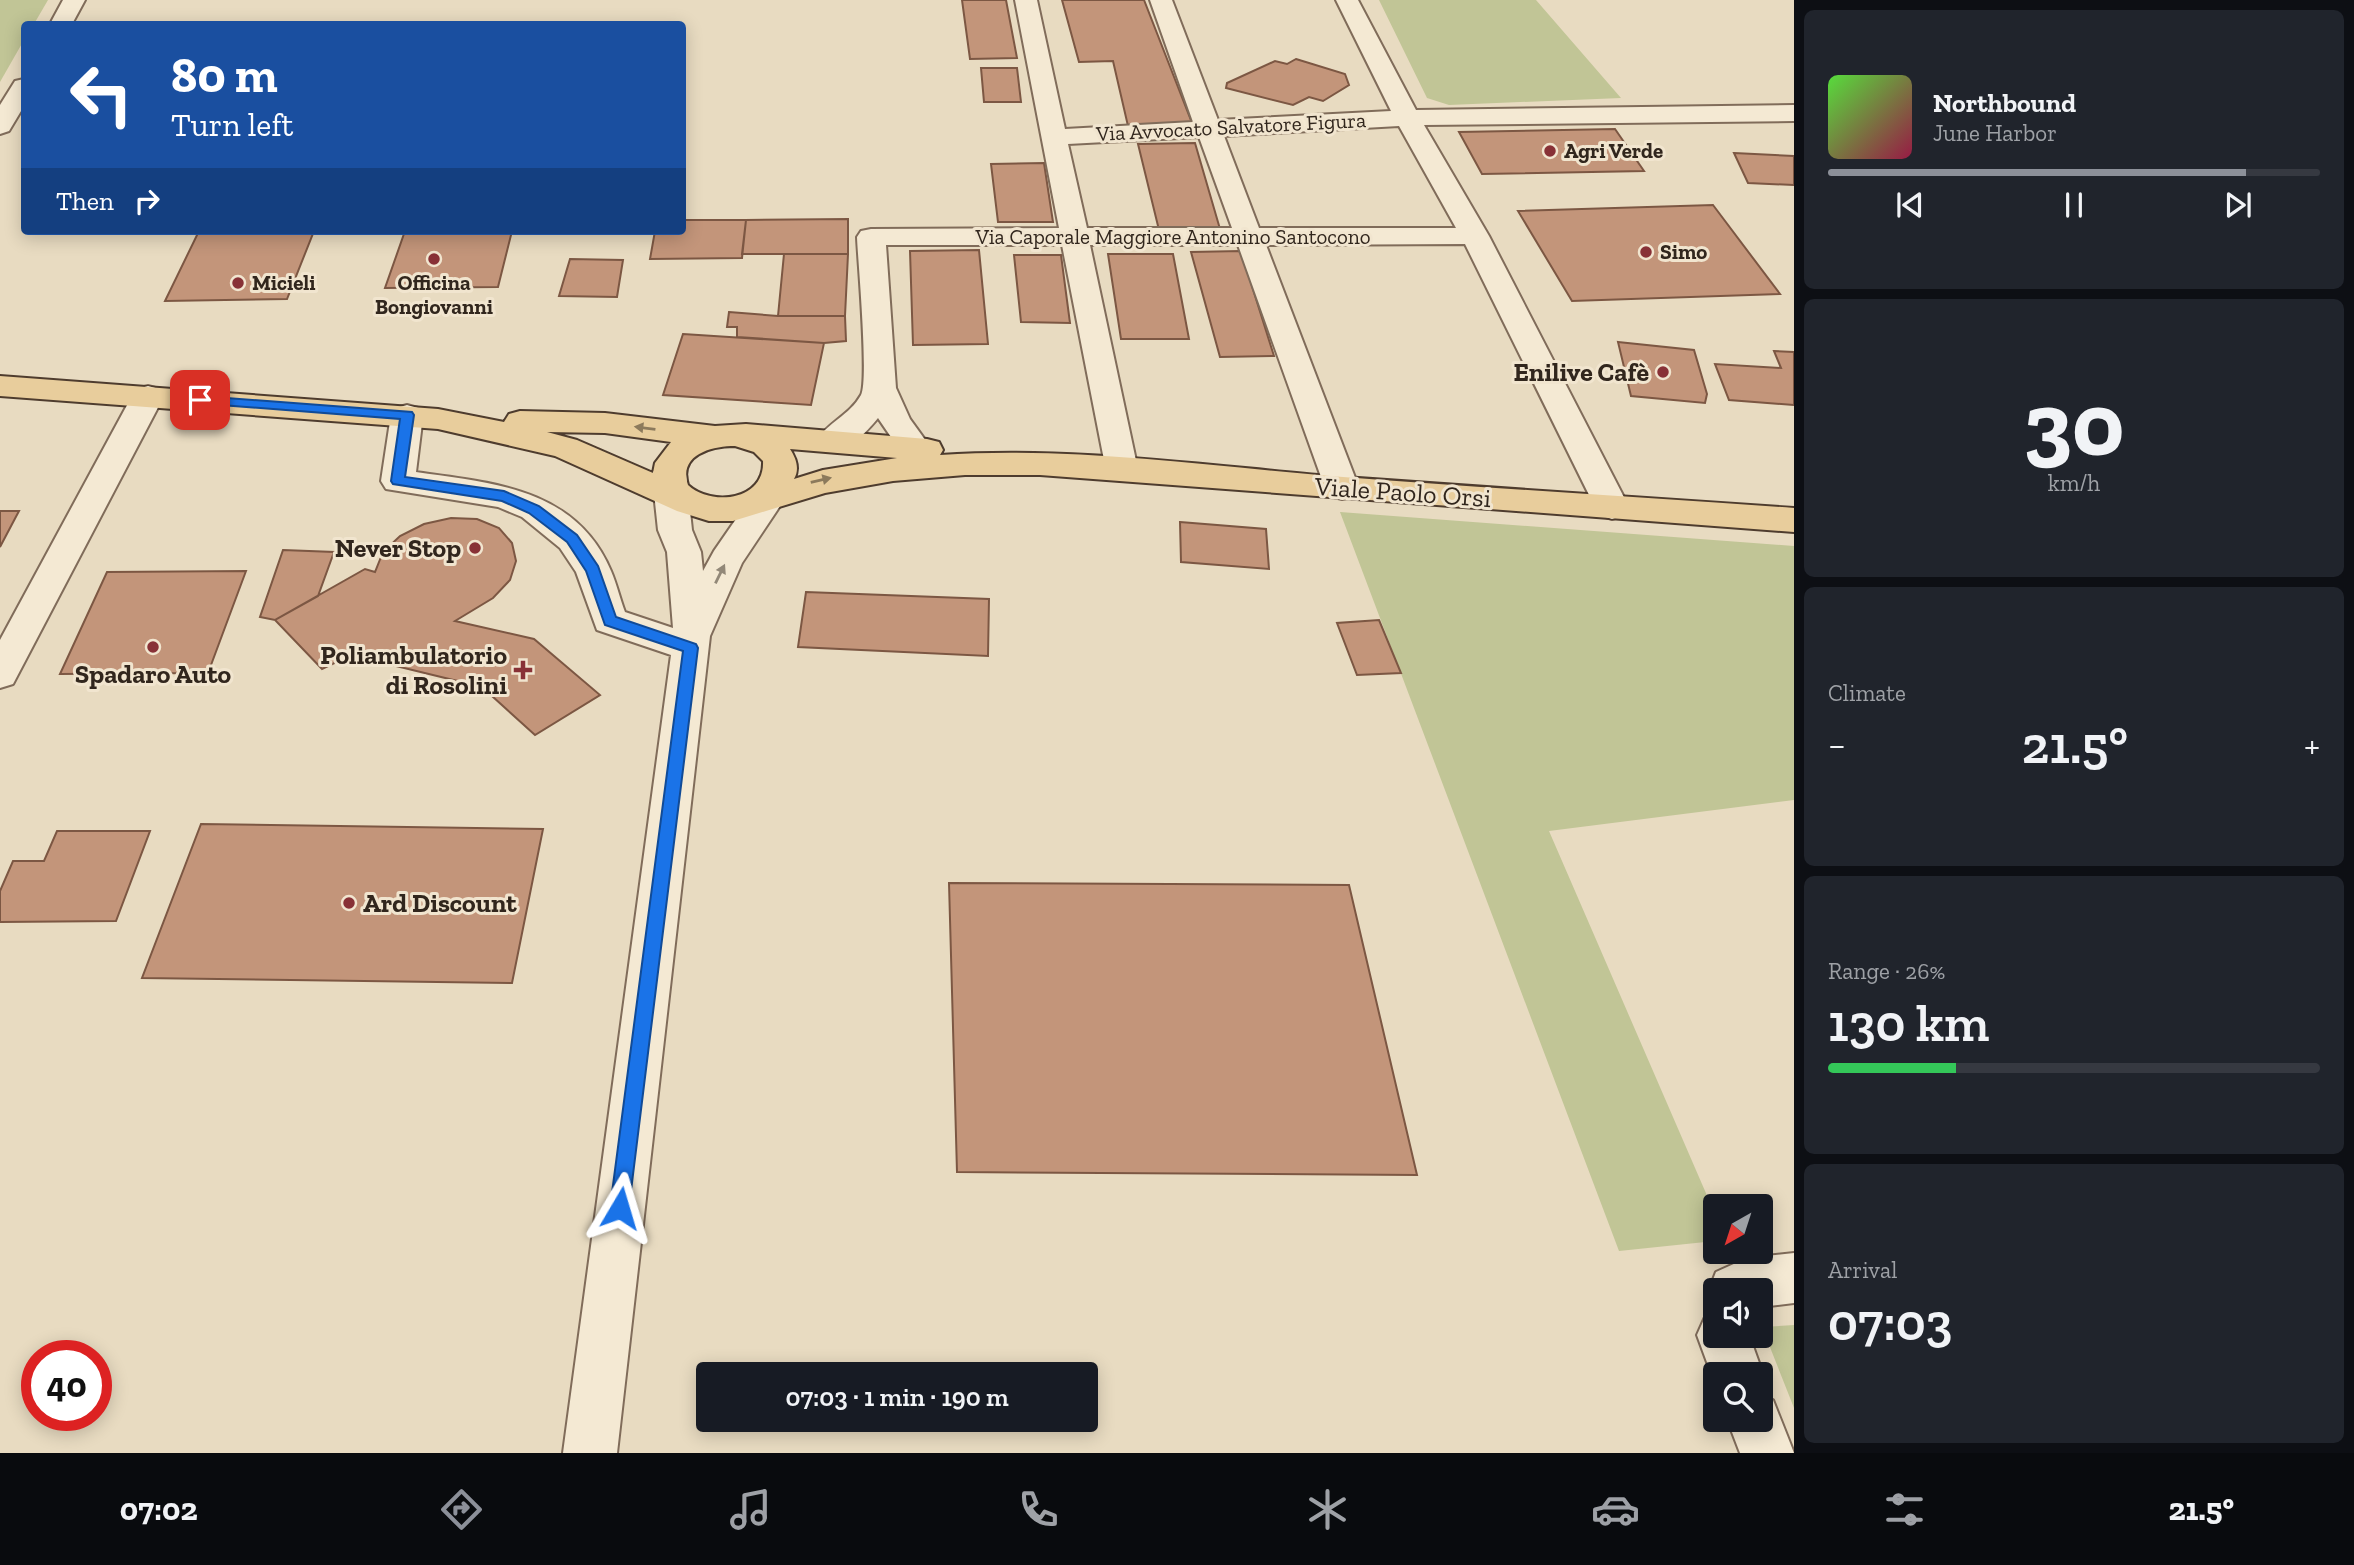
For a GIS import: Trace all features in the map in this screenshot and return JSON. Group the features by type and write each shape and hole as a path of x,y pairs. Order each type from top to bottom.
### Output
{"main road":[{"path":"0,386 423,417 605,423 752,438 775,452 780,463 781,474 767,494"},
{"path":"423,417 518,435 566,448 607,465"},
{"path":"725,435 915,447 1012,464 870,472 827,479 767,494 723,510 705,509 676,500 673,461 681,450 725,435"},
{"name":"Viale Paolo Orsi","path":"1012,464 1794,520"}],"street":[{"path":"63,21 74,0"},
{"path":"1026,0 1122,470"},
{"path":"1161,0 1342,488"},
{"path":"1347,0 1407,117 1475,236 1612,507"},
{"path":"0,126 21,91"},
{"name":"Via Avvocato Salvatore Figura","path":"1055,137 1407,117 1794,113"},
{"name":"Via Caporale Maggiore Antonino Santocono","path":"880,388 871,237 1475,236"},
{"path":"832,441 857,424 872,406 880,388"},
{"path":"880,388 896,422 915,447"},
{"path":"0,674 148,397"},
{"path":"423,417 398,481 504,496 534,509 572,539 593,570 610,621 691,642"},
{"path":"590,1453 691,642 684,552 676,500 651,504 607,465"},
{"path":"691,642 726,560 767,494"},
{"path":"1773,1280 1794,1278"},
{"path":"1759,1432 1767,1453"}],"green space":[{"path":"0,0 48,0 36,21 21,21 21,45 0,82"},
{"path":"1379,0 1536,0 1621,98 1449,105 1427,98"},
{"path":"1340,512 1794,546 1794,800 1549,831 1706,1194 1703,1194 1703,1242 1619,1251"},
{"path":"1794,1325 1794,1408 1770,1348 1773,1348 1773,1326"}],"building":[{"path":"962,0 1006,0 1017,58 970,59"},
{"path":"1062,0 1144,0 1192,123 1128,126 1113,61 1079,62"},
{"path":"1296,59 1345,74 1349,85 1323,101 1309,97 1293,105 1226,88 1227,83 1275,61 1287,64"},
{"path":"981,68 1017,68 1021,102 984,102"},
{"name":"Agri Verde","path":"1615,129 1644,171 1482,174 1459,132"},
{"path":"1195,143 1220,229 1159,230 1138,144"},
{"path":"1734,153 1794,156 1794,185 1748,183"},
{"path":"1044,163 1053,222 998,222 991,164"},
{"name":"Simo","path":"1713,205 1780,294 1572,301 1518,211"},
{"path":"848,219 848,254 742,254 746,220"},
{"path":"686,220 746,220 742,258 650,259 654,235 686,235"},
{"path":"197,235 312,235 287,299 165,301"},
{"path":"404,235 511,235 498,287 385,288"},
{"path":"979,250 988,344 913,345 910,251"},
{"path":"1241,251 1274,356 1220,357 1191,252"},
{"path":"784,254 848,254 845,316 778,316"},
{"path":"1108,254 1173,254 1189,339 1121,339"},
{"path":"1014,255 1061,255 1070,323 1021,322"},
{"path":"570,259 623,260 617,297 559,296"},
{"path":"729,312 778,316 845,316 846,341 824,343 737,337 737,327 727,327"},
{"path":"683,334 824,343 811,405 663,395"},
{"name":"Enilive Cafè","path":"1618,342 1694,350 1707,394 1705,403 1631,396"},
{"path":"1774,351 1794,352 1794,405 1729,400 1715,364 1781,368"},
{"path":"0,511 19,511 0,547"},
{"path":"451,518 477,519 499,528 512,543 516,561 510,580 493,598 455,621 534,639 600,695 535,735 482,687 351,655 322,669 275,620 365,569 375,572 383,552 400,536 424,524"},
{"path":"1180,522 1266,529 1269,569 1181,562"},
{"path":"283,550 334,552 318,596 275,620 260,617"},
{"path":"246,571 208,673 60,674 107,572"},
{"path":"806,592 989,599 988,656 798,647"},
{"path":"1379,620 1401,673 1357,675 1337,623"},
{"name":"Ard Discount","path":"201,824 543,829 512,983 142,978"},
{"path":"57,831 150,831 116,921 0,922 0,891 13,861 44,861"},
{"path":"949,883 1349,885 1417,1175 957,1172"}],"place":[{"name":"Agri Verde","path":"1550,151"},
{"name":"Simo","path":"1646,252"},
{"name":"Officina Bongiovanni","path":"434,259"},
{"name":"Micieli","path":"238,283"},
{"name":"Enilive Cafè","path":"1663,372"},
{"name":"Never Stop","path":"475,548"},
{"name":"Spadaro Auto","path":"153,647"},
{"name":"Poliambulatorio di Rosolini","path":"523,670"},
{"name":"Ard Discount","path":"349,903"}],"route":[{"path":"200,400 407,415 398,481 504,496 534,509 572,539 593,570 610,621 691,648 620,1208"}]}
